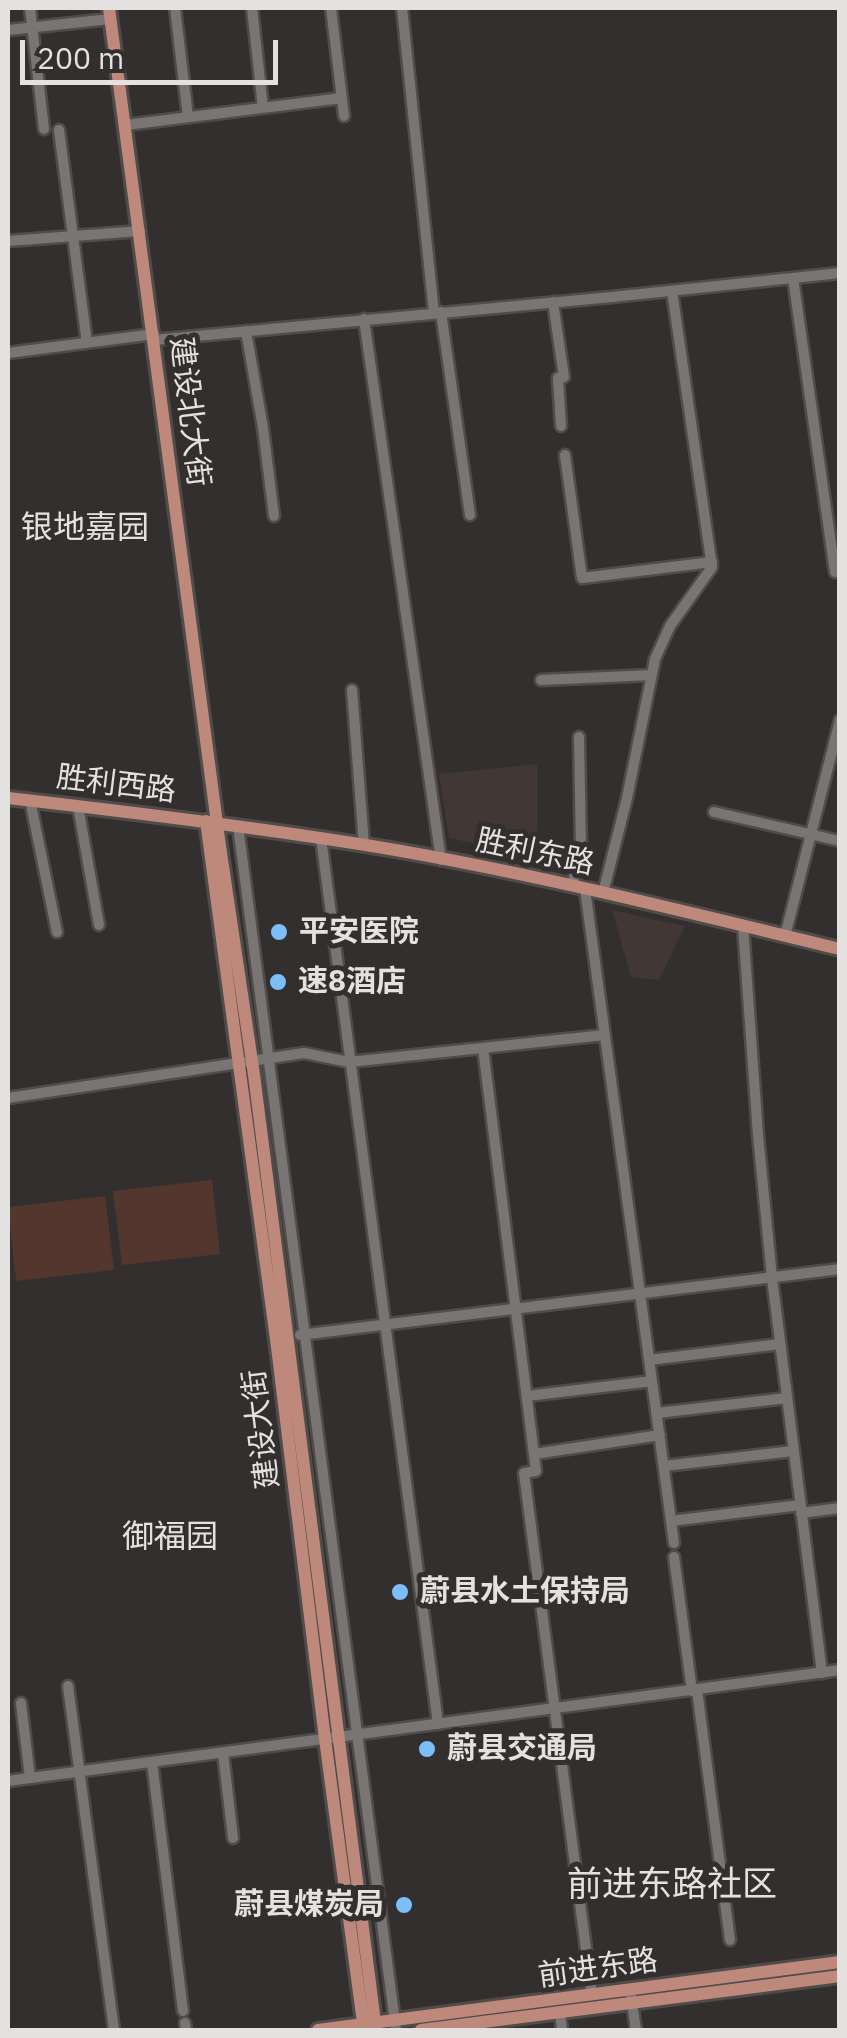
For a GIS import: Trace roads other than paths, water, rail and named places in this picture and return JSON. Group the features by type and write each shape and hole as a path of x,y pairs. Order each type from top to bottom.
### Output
{"main road":[{"name":"建设北大街","path":"109,13 154,337 212,822"},
{"name":"胜利西路","path":"8,798 212,822"},
{"name":"胜利东路","path":"212,822 364,845 579,887 840,949"},
{"name":"建设大街","path":"212,822 369,2027"},
{"name":"前进东路","path":"421,2030 560,2013 631,1996 840,1962"},
{"name":"前进东路","path":"318,2030 395,2026 592,1994 631,1996 840,1976"}],"street":[{"path":"30,8 44,129"},
{"path":"175,8 188,117"},
{"path":"252,8 263,108"},
{"path":"332,8 344,116"},
{"path":"402,8 438,312 470,515"},
{"path":"8,30 109,13"},
{"path":"126,125 342,98"},
{"path":"59,130 87,343"},
{"path":"8,241 140,232"},
{"path":"8,353 840,273"},
{"path":"794,278 835,572"},
{"path":"603,893 655,658 670,626 712,567 672,291"},
{"path":"553,302 564,377 558,378 560,426"},
{"path":"364,319 441,860"},
{"path":"246,330 274,516"},
{"path":"565,454 582,578 712,562"},
{"path":"541,680 652,675"},
{"path":"352,690 364,845"},
{"path":"785,936 840,720"},
{"path":"579,736 579,887 605,1036 674,1543"},
{"path":"30,800 56,932"},
{"path":"78,806 99,924"},
{"path":"714,812 840,841"},
{"path":"238,826 395,2026"},
{"path":"321,838 438,1724"},
{"path":"743,926 772,1278 822,1673"},
{"path":"8,1098 304,1053 350,1062 605,1036"},
{"path":"483,1048 536,1471 524,1473 592,1994"},
{"path":"282,1338 840,1269"},
{"path":"649,1360 780,1344"},
{"path":"527,1396 652,1381"},
{"path":"656,1413 787,1398"},
{"path":"534,1454 660,1435"},
{"path":"664,1466 794,1451"},
{"path":"671,1520 840,1508"},
{"path":"674,1557 730,1940"},
{"path":"8,1781 840,1670"},
{"path":"68,1686 114,2030"},
{"path":"20,1703 30,1778"},
{"path":"224,1753 233,1838"},
{"path":"152,1762 185,2022"},
{"path":"631,1996 636,2030"},
{"path":"560,2013 562,2030"}],"place":[{"name":"平安医院","path":"279,932"},
{"name":"速8酒店","path":"278,982"},
{"name":"蔚县水土保持局","path":"400,1592"},
{"name":"蔚县交通局","path":"427,1749"},
{"name":"蔚县煤炭局","path":"404,1905"}],"district":[{"name":"银地嘉园","path":"85,529"},
{"name":"御福园","path":"170,1538"},
{"name":"前进东路社区","path":"672,1886"}]}
